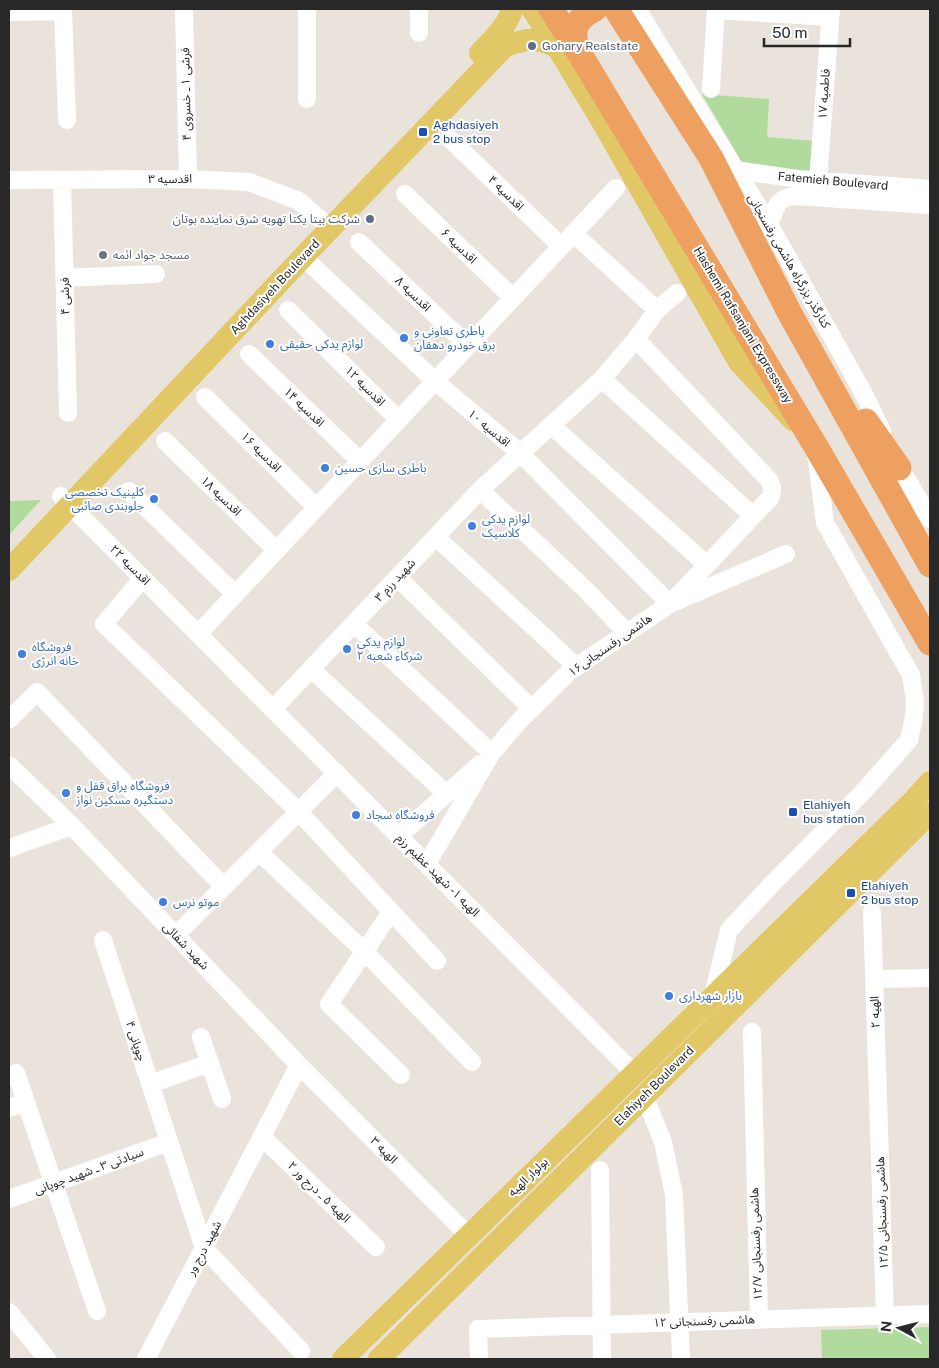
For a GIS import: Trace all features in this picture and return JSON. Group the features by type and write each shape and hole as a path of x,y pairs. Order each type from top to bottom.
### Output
{"highway":[{"name":"Hashemi Rafsanjani Expressway","path":"551,9 568,49 815,445 926,635"},
{"path":"568,49 574,38 576,25 584,14 595,9"},
{"path":"620,10 711,158 788,312 930,564"},
{"path":"788,312 899,468"}],"main road":[{"name":"Aghdasiyeh Boulevard","path":"9,570 66,500 321,220 497,34 510,16 512,9"},
{"path":"532,9 568,49"},
{"name":"Aghdasiyeh Boulevard","path":"9,552 66,500 505,46 524,40 541,40 568,49"},
{"path":"926,635 930,659"},
{"path":"713,996 914,800 930,782"},
{"name":"Elahiyeh Boulevard","path":"379,1359 930,813"},
{"name":"بولوار الهیه","path":"343,1359 713,996"}],"street":[{"name":"فرشی ۱ ـ خسروی ۴","path":"184,9 188,179"},
{"path":"307,9 307,99"},
{"path":"419,9 419,32"},
{"path":"711,89 716,9 830,13"},
{"path":"9,12 63,10 67,120"},
{"name":"کنارگذر بزرگراه هاشمی رفسنجانی","path":"620,10 736,170 769,224 866,396 899,468 930,519"},
{"name":"فاطمیه ۱۷","path":"818,180 830,13"},
{"name":"اقدسیه ۴","path":"451,140 567,240 656,310"},
{"name":"Fatemieh Boulevard","path":"736,170 797,188 930,205"},
{"name":"اقدسیه ۳","path":"9,180 188,179 249,182 299,201 321,220"},
{"name":"فرشی ۴","path":"62,180 68,412"},
{"name":"Fatemieh Boulevard","path":"769,224 779,202 784,197 797,188 818,180 930,189"},
{"path":"198,634 616,188"},
{"name":"اقدسیه ۶","path":"405,194 513,298"},
{"name":"اقدسیه ۸","path":"359,242 468,346"},
{"name":"اقدسیه ۱۰","path":"303,257 435,381 520,453 670,604"},
{"path":"64,278 156,274"},
{"name":"شهید رزم ۳","path":"273,709 480,490 602,379 636,339 656,310 677,293"},
{"name":"اقدسیه ۱۲","path":"288,310 399,420"},
{"path":"636,339 769,480 772,487 772,497 752,515 670,604"},
{"name":"اقدسیه ۱۴","path":"249,354 360,461"},
{"path":"602,379 752,515"},
{"name":"اقدسیه ۱۶","path":"205,397 316,507"},
{"path":"552,426 707,565"},
{"name":"اقدسیه ۱۸","path":"165,442 276,550"},
{"path":"713,996 729,930 862,793 909,740 914,717 915,700 911,675 824,523 815,445"},
{"path":"480,490 588,592 627,633"},
{"path":"129,491 235,594"},
{"name":"اقدسیه ۲۲","path":"66,500 198,634"},
{"path":"436,537 577,667"},
{"name":"هاشمی رفسنجانی۱۶","path":"427,864 487,749 532,709 570,671 670,604 786,554"},
{"path":"143,578 104,624 299,812 437,961"},
{"path":"398,578 532,709"},
{"path":"354,624 487,749 399,836"},
{"name":"الهیه ۱ - شهید عظیم رزم","path":"198,634 635,1074"},
{"path":"312,669 440,788"},
{"path":"9,720 37,692 224,888"},
{"name":"شهید شفائی","path":"9,765 72,826 299,1065"},
{"path":"176,936 337,773"},
{"path":"9,848 72,826"},
{"path":"259,852 364,951 472,1062"},
{"path":"391,912 329,1004 401,1074"},
{"name":"الهیه ۲","path":"872,912 878,1111"},
{"name":"چوپانی ۴","path":"104,940 204,1248"},
{"path":"874,979 930,978"},
{"name":"هاشمی رفسنجانی ۱۲/۷","path":"752,1032 758,1319"},
{"path":"201,1037 222,1099"},
{"path":"150,1084 210,1063"},
{"name":"شهید درج ور","path":"146,1359 299,1065"},
{"name":"الهیه ۳","path":"299,1065 468,1235"},
{"path":"16,1073 96,1311"},
{"path":"644,1095 663,1142 674,1194 681,1322 681,1359"},
{"path":"9,1108 26,1102"},
{"name":"هاشمی رفسنجانی ۱۲/۵","path":"878,1111 886,1316"},
{"name":"الهیه ۵ ـ درج ور ۲","path":"262,1137 376,1247"},
{"name":"سیادتی ۳ ـ شهید چوپانی","path":"9,1199 169,1142"},
{"path":"600,1170 602,1359"},
{"path":"204,1248 301,1351"},
{"path":"9,1312 45,1358"},
{"name":"هاشمی رفسنجانی ۱۲","path":"479,1359 478,1329 930,1314"}],"green space":[{"path":"702,94 769,99 767,137 814,141 811,173 744,166"},
{"path":"41,500 9,535 9,501"},
{"path":"930,1327 930,1359 822,1359 821,1330"}],"place":[{"name":"Gohary Realstate","path":"532,46"},
{"name":"Aghdasiyeh 2 bus stop","path":"423,132"},
{"name":"شرکت بیتا یکتا تهویه شرق نماینده بوتان","path":"370,219"},
{"name":"مسجد جواد ائمه","path":"103,255"},
{"name":"باطری تعاونی و برق خودرو دهقان","path":"404,338"},
{"name":"لوازم یدکی حقیقی","path":"270,344"},
{"name":"باطری سازی حسین","path":"325,468"},
{"name":"کلینیک تخصصی جلوبندی صائبی","path":"154,499"},
{"name":"لوازم یدکی کلاسیک","path":"472,526"},
{"name":"لوازم یدکی شرکاء شعبه ۲","path":"347,649"},
{"name":"فروشگاه خانه انرژی","path":"22,654"},
{"name":"فروشگاه یراق قفل و دستگیره مسکین نواز","path":"66,793"},
{"name":"Elahiyeh bus station","path":"793,812"},
{"name":"فروشگاه سجاد","path":"356,815"},
{"name":"Elahiyeh 2 bus stop","path":"851,893"},
{"name":"موتو نرس","path":"163,902"},
{"name":"بازار شهرداری","path":"669,996"}]}
